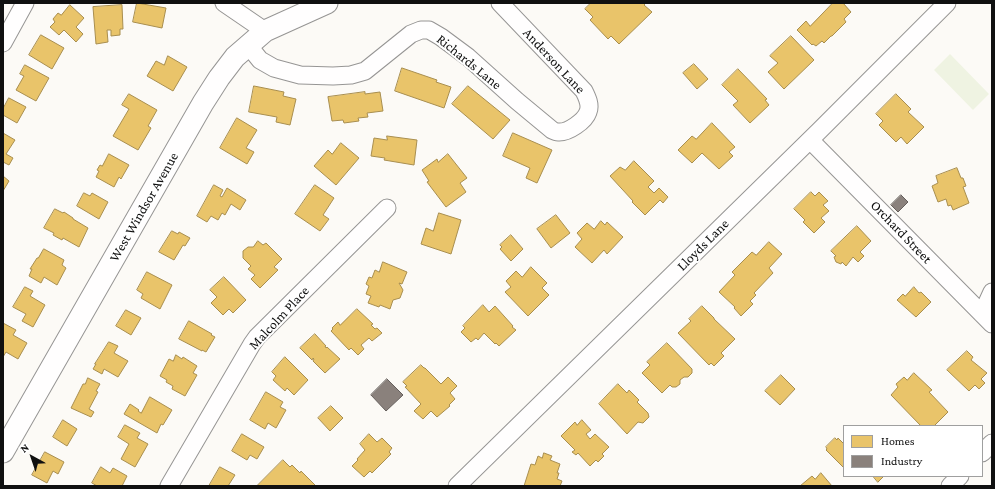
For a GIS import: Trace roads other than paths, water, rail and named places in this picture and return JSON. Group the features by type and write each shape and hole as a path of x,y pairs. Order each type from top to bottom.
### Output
{"street":[{"path":"3,43 25,3"},
{"path":"224,3 265,31"},
{"name":"West Windsor Avenue","path":"3,452 203,103 227,68 235,57 265,31 327,3"},
{"name":"Anderson Lane","path":"500,3 584,91 589,101 589,111 580,123"},
{"name":"Lloyds Lane","path":"457,486 810,140 947,3"},
{"name":"Richards Lane","path":"248,45 260,60 274,68 300,75 333,76 365,71 410,34 421,30 428,30 441,37 468,57 522,106 552,130 559,132 580,123"},
{"name":"Orchard Street","path":"810,140 987,319"},
{"name":"Malcolm Place","path":"169,486 257,337 387,208"},
{"path":"987,319 992,292"},
{"path":"983,452 992,443"},
{"path":"950,486 959,477"}]}
